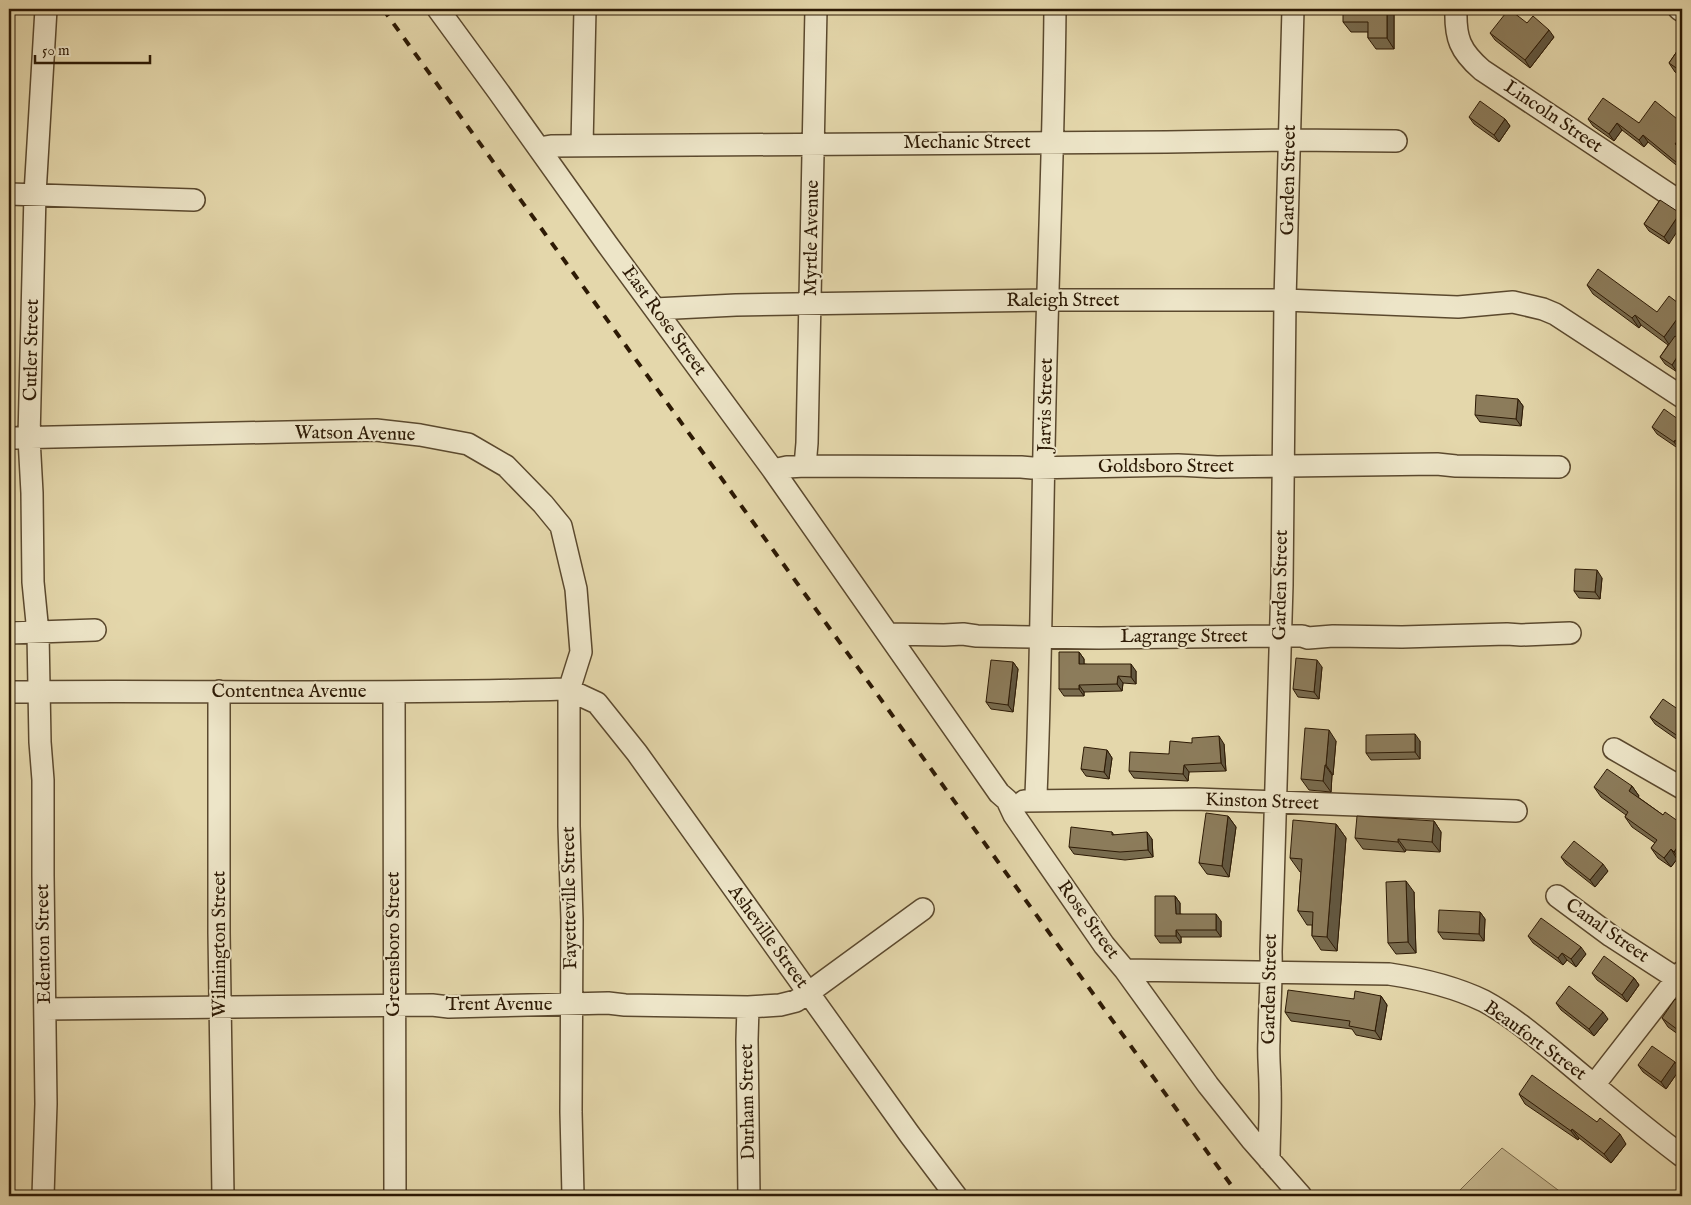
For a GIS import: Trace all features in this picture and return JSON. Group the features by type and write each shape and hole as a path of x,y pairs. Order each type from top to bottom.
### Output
{"street":[{"name":"Cutler Street","path":"38,692 38,633 33,582 32,493 19,438 46,9"},
{"name":"East Rose Street","path":"438,9 773,470 888,634"},
{"path":"582,146 584,9"},
{"name":"Myrtle Avenue","path":"805,466 811,304 816,9"},
{"name":"Jarvis Street","path":"1039,801 1036,795 1055,9"},
{"name":"Garden Street","path":"1269,1160 1270,1084 1268,1063 1280,636 1285,300 1293,9"},
{"name":"Lincoln Street","path":"1456,9 1455,25 1457,38 1471,61 1682,203"},
{"name":"Mechanic Street","path":"539,148 552,146 814,143 1396,141"},
{"path":"9,194 194,200"},
{"name":"Raleigh Street","path":"655,309 736,304 1048,300 1285,300 1449,306 1513,302 1543,309 1555,314 1682,397"},
{"name":"Watson Avenue","path":"19,438 376,430 420,434 468,444 506,466 543,504 561,526 576,589 581,652 570,690"},
{"name":"Goldsboro Street","path":"773,470 805,466 1044,467 1437,464 1456,466 1559,467"},
{"path":"9,633 95,630"},
{"name":"Lagrange Street","path":"888,634 1099,638 1302,636 1308,638 1333,636 1402,637 1570,633"},
{"name":"Rose Street","path":"888,634 999,793 1007,800 1014,814 1104,945 1125,970 1203,1079 1300,1196"},
{"name":"Contentnea Avenue","path":"9,692 570,690"},
{"name":"Asheville Street","path":"570,690 597,703 637,753 910,1135 956,1196"},
{"name":"Fayetteville Street","path":"570,690 569,826 572,920 571,1112 573,1196"},
{"name":"Wilmington Street","path":"219,691 219,933 223,1196"},
{"name":"Edenton Street","path":"38,692 43,780 46,1104 43,1196"},
{"name":"Greensboro Street","path":"394,692 395,1196"},
{"path":"1614,749 1682,788"},
{"name":"Kinston Street","path":"1007,800 1195,799 1516,811"},
{"name":"Canal Street","path":"1557,896 1585,918 1681,978"},
{"name":"Trent Avenue","path":"45,1009 572,1005 608,1003 625,1006 748,1007 780,1005 796,1000 808,992 923,909"},
{"name":"Beaufort Street","path":"1125,970 1389,974 1421,979 1453,988 1499,1011 1542,1042 1682,1156"},
{"path":"1594,1085 1681,978"},
{"name":"Durham Street","path":"748,1007 750,1196"}],"shaded area":[{"path":"1502,1148 1566,1196 1454,1196"}],"building":[{"path":"1343,9 1387,9 1387,38 1368,38 1368,22 1343,22"},
{"path":"1509,9 1527,23 1533,16 1549,30 1525,60 1490,33"},
{"path":"1682,44 1682,72 1669,63"},
{"path":"1603,98 1639,123 1655,101 1682,123 1682,135 1675,144 1682,150 1682,167 1643,135 1639,140 1617,123 1609,134 1588,119"},
{"path":"1480,101 1505,119 1494,135 1469,117"},
{"path":"1682,167 1682,179 1677,174"},
{"path":"1660,200 1680,213 1664,237 1644,224"},
{"path":"1598,269 1657,312 1669,296 1682,306 1682,312 1664,337 1635,315 1632,318 1587,285"},
{"path":"1675,336 1682,341 1682,349 1672,365 1660,357"},
{"path":"1476,395 1518,399 1516,419 1475,415"},
{"path":"1664,409 1682,422 1682,445 1675,440 1674,442 1652,427"},
{"path":"1575,569 1597,570 1595,592 1574,591"},
{"path":"1059,652 1079,652 1079,664 1131,664 1131,677 1118,676 1117,684 1079,685 1079,689 1059,689"},
{"path":"1296,658 1317,660 1314,692 1293,689"},
{"path":"991,660 1013,662 1008,705 986,702"},
{"path":"1663,699 1682,712 1682,739 1650,717"},
{"path":"1305,728 1329,730 1323,781 1301,779"},
{"path":"1415,734 1415,752 1366,753 1366,735"},
{"path":"1219,736 1221,763 1184,765 1183,774 1129,771 1130,752 1169,754 1170,741 1192,743 1192,738"},
{"path":"1084,747 1107,750 1104,772 1081,769"},
{"path":"1607,769 1632,786 1629,791 1663,815 1665,812 1682,824 1682,840 1674,852 1671,849 1664,858 1651,848 1657,840 1625,817 1628,812 1594,787"},
{"path":"1206,813 1228,816 1222,866 1199,863"},
{"path":"1357,816 1434,821 1432,842 1398,839 1398,842 1355,838"},
{"path":"1293,820 1336,824 1327,937 1312,936 1313,912 1298,911 1302,859 1290,858"},
{"path":"1071,827 1112,832 1112,835 1147,832 1148,850 1120,852 1069,847"},
{"path":"1574,841 1603,864 1590,880 1561,857"},
{"path":"1406,881 1408,942 1388,943 1386,882"},
{"path":"1155,896 1175,896 1176,914 1216,914 1216,930 1176,930 1176,936 1155,936"},
{"path":"1439,910 1480,912 1479,934 1438,932"},
{"path":"1541,918 1581,947 1571,959 1562,953 1558,958 1528,936"},
{"path":"1604,956 1634,978 1622,995 1592,973"},
{"path":"1569,986 1603,1012 1589,1029 1556,1003"},
{"path":"1288,990 1354,999 1355,991 1381,996 1375,1031 1349,1026 1350,1021 1285,1012"},
{"path":"1675,999 1682,1004 1682,1033 1662,1018"},
{"path":"1652,1046 1675,1062 1661,1082 1638,1065"},
{"path":"1532,1075 1597,1122 1600,1118 1620,1134 1604,1154 1572,1129 1571,1131 1519,1094"}],"railway":[{"path":"383,9 1239,1196"}]}
